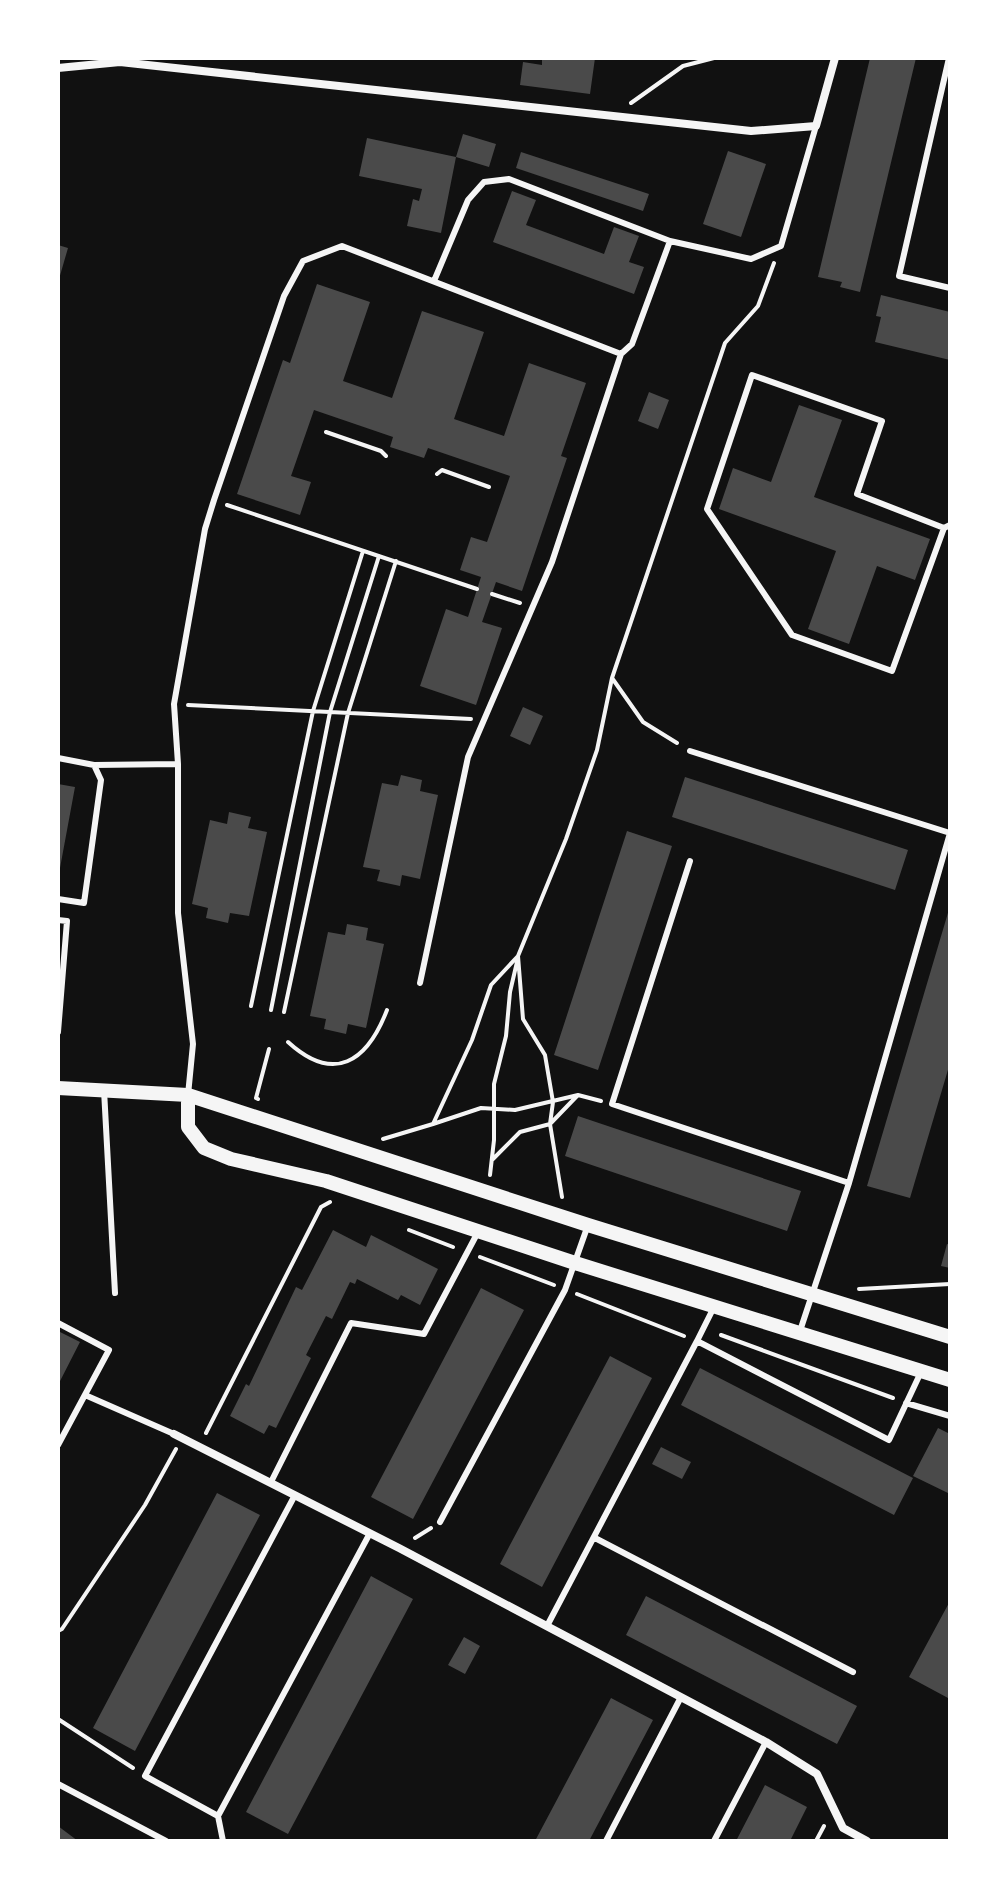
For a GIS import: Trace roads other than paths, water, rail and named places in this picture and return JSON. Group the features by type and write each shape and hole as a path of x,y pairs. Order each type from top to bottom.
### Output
{"street":[{"path":"58,68 120,62 751,131 816,126 835,58"},
{"path":"58,1088 188,1095 588,1225 950,1337"},
{"path":"188,1095 188,1127 204,1148 231,1159 326,1181 575,1263 950,1380"},
{"path":"178,1436 399,1548 766,1742 817,1774 843,1828 867,1841"}],"lane":[{"path":"949,58 899,276 950,288"},
{"path":"434,281 468,200 484,182 509,179 670,241 751,259 781,246 816,126"},
{"path":"420,983 468,757 552,562 621,354 632,344 670,241"},
{"path":"188,1095 193,1044 178,913 178,764 174,704 205,529 284,296 303,261 342,246 621,354"},
{"path":"752,375 882,421 857,494 947,526 892,671 792,635 707,509 752,375"},
{"path":"690,751 950,833 849,1183 799,1334"},
{"path":"58,758 94,765 178,764"},
{"path":"58,899 84,903 101,780 94,765"},
{"path":"690,861 612,1104 849,1183"},
{"path":"58,920 67,921 58,1032"},
{"path":"104,1090 115,1293"},
{"path":"440,1522 565,1290 588,1225"},
{"path":"271,1482 351,1323 424,1334 478,1232"},
{"path":"547,1626 715,1307"},
{"path":"58,1323 109,1350 58,1445"},
{"path":"697,1341 889,1440 921,1371"},
{"path":"85,1395 178,1436"},
{"path":"906,1403 950,1416"},
{"path":"218,1816 145,1776 295,1495"},
{"path":"223,1841 218,1816 370,1533"},
{"path":"595,1538 853,1672"},
{"path":"606,1841 681,1697"},
{"path":"714,1841 766,1742"},
{"path":"58,1784 166,1841"}]}
